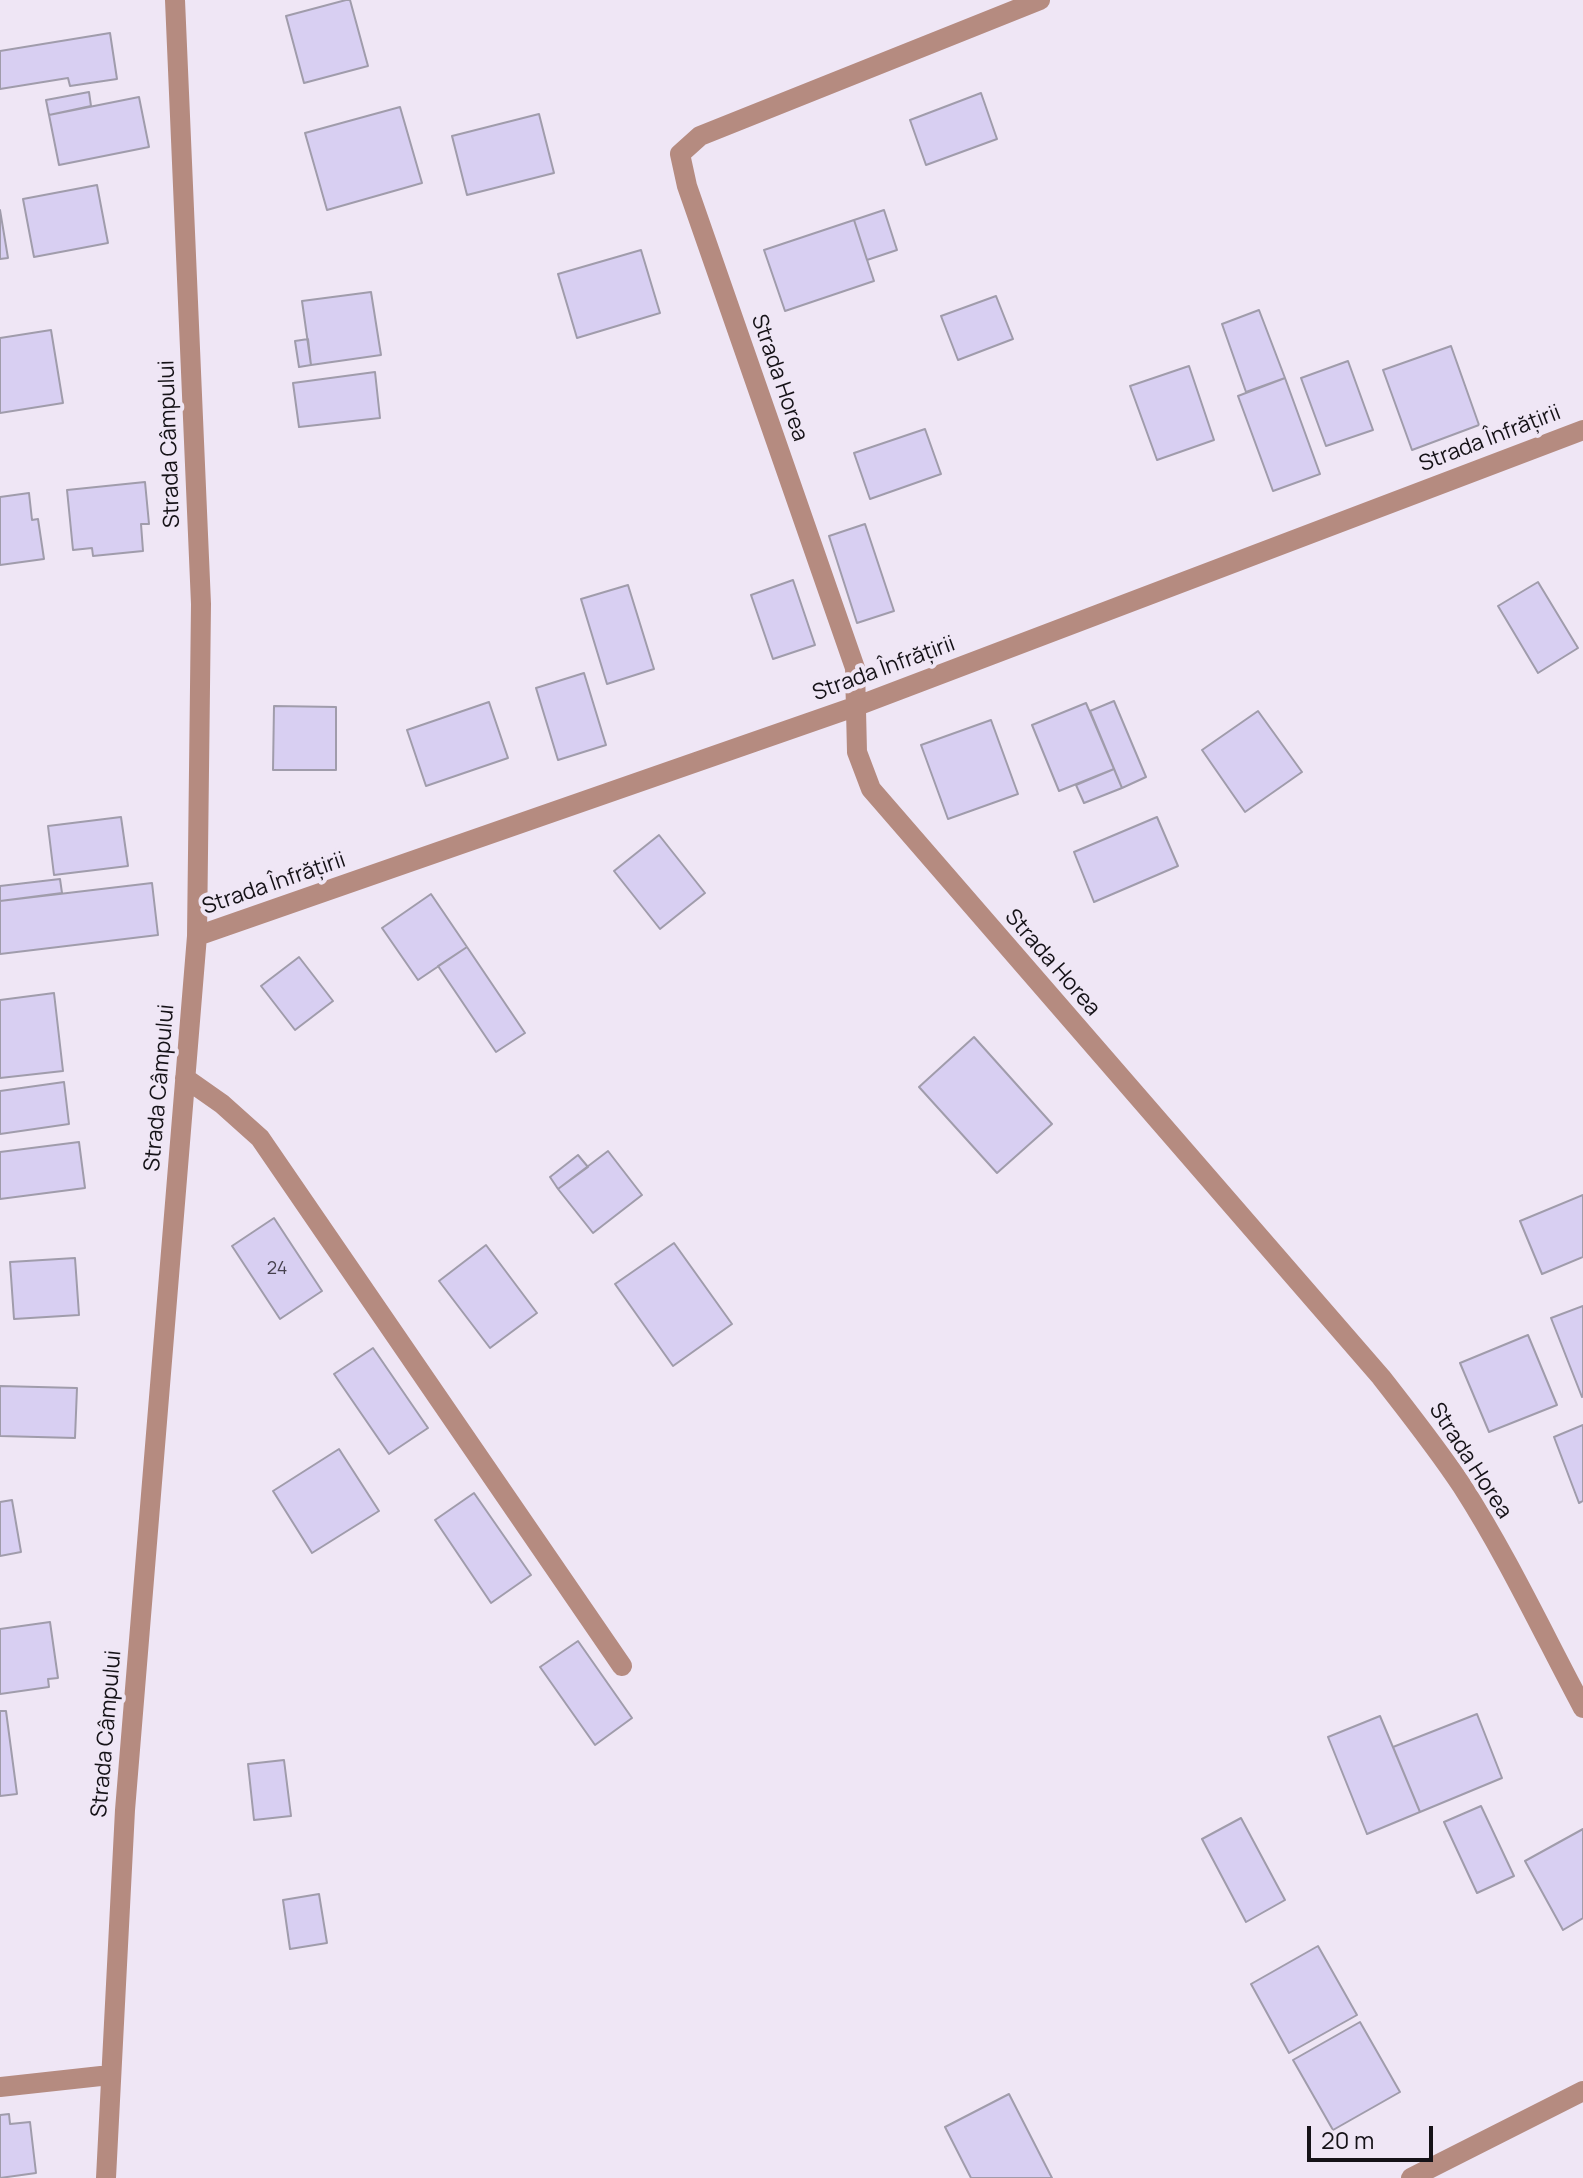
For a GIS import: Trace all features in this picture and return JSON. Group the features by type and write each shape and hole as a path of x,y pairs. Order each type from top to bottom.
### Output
{"street":[{"name":"Strada Câmpului","path":"106,2178 125,1810 197,936 201,604 175,0"},
{"name":"Strada Horea","path":"1040,0 700,136 680,154 687,186 855,668 857,752 871,789 1381,1377 1423,1431 1463,1488 1583,1708"},
{"name":"Strada Înfrățirii","path":"197,936 857,706 1583,430"},
{"path":"185,1078 222,1104 260,1138 622,1666"},
{"path":"0,2087 110,2075"},
{"path":"1411,2178 1583,2091"}],"building":[{"path":"350,0 368,66 304,83 286,16"},
{"path":"110,33 117,79 70,86 68,78 0,89 0,51"},
{"path":"89,92 91,106 49,115 46,100"},
{"path":"981,93 997,139 926,165 910,120"},
{"path":"139,97 149,147 59,165 49,115"},
{"path":"400,107 422,183 327,210 305,133"},
{"path":"539,114 554,173 467,195 452,136"},
{"path":"97,185 108,243 34,257 23,199"},
{"path":"0,210 8,258 0,259"},
{"path":"884,210 897,250 867,260 854,220"},
{"path":"854,220 874,281 785,311 764,250"},
{"path":"641,250 660,313 577,338 558,274"},
{"path":"371,292 381,355 311,365 302,301"},
{"path":"996,296 1013,339 958,360 941,316"},
{"path":"1259,310 1285,378 1246,392 1222,324"},
{"path":"51,330 63,403 0,413 0,338"},
{"path":"308,339 311,365 299,367 295,341"},
{"path":"1451,346 1479,425 1412,450 1383,370"},
{"path":"1348,361 1373,430 1326,446 1301,378"},
{"path":"1189,366 1214,440 1157,460 1130,386"},
{"path":"375,372 380,418 299,427 293,383"},
{"path":"1285,378 1320,474 1273,491 1238,396"},
{"path":"925,429 941,474 870,499 854,453"},
{"path":"145,482 149,524 141,524 143,551 93,556 92,548 73,550 67,490"},
{"path":"29,493 32,520 38,519 44,559 0,565 0,497"},
{"path":"865,524 894,611 857,623 829,536"},
{"path":"793,580 815,645 773,659 751,595"},
{"path":"1538,582 1578,648 1538,673 1498,606"},
{"path":"628,585 654,669 607,684 581,599"},
{"path":"584,673 606,745 558,760 536,688"},
{"path":"1114,701 1146,777 1122,788 1090,711"},
{"path":"489,702 508,758 426,786 407,730"},
{"path":"1086,703 1114,769 1059,791 1032,725"},
{"path":"274,706 336,707 336,770 273,770"},
{"path":"1258,711 1302,772 1245,812 1202,750"},
{"path":"991,720 1018,794 948,819 921,745"},
{"path":"1114,769 1122,788 1084,803 1076,785"},
{"path":"121,817 128,866 54,875 48,826"},
{"path":"1157,817 1178,866 1094,902 1074,852"},
{"path":"659,835 705,893 660,929 614,871"},
{"path":"60,879 62,893 0,901 0,886"},
{"path":"152,883 158,935 0,954 0,901"},
{"path":"431,894 467,947 418,980 382,928"},
{"path":"467,947 525,1033 496,1052 438,966"},
{"path":"299,957 333,1001 295,1030 261,986"},
{"path":"54,993 63,1071 0,1078 0,1000"},
{"path":"974,1037 1052,1124 997,1173 919,1087"},
{"path":"64,1082 69,1124 0,1134 0,1091"},
{"path":"79,1142 85,1188 0,1199 0,1152"},
{"path":"608,1151 642,1195 593,1233 558,1189"},
{"path":"578,1155 588,1167 558,1189 550,1177"},
{"path":"1583,1195 1583,1257 1542,1274 1520,1221"},
{"path":"274,1218 322,1291 280,1319 232,1246"},
{"path":"674,1243 732,1324 673,1366 615,1284"},
{"path":"486,1245 537,1313 490,1348 439,1281"},
{"path":"75,1258 79,1315 14,1319 10,1262"},
{"path":"1583,1306 1583,1396 1582,1397 1551,1318"},
{"path":"1528,1335 1557,1405 1489,1432 1460,1363"},
{"path":"373,1348 428,1428 389,1454 334,1374"},
{"path":"0,1386 77,1388 75,1438 0,1436"},
{"path":"1583,1425 1583,1501 1579,1503 1554,1437"},
{"path":"339,1449 379,1511 312,1553 273,1491"},
{"path":"474,1493 531,1575 491,1603 435,1520"},
{"path":"12,1500 21,1552 0,1556 0,1502"},
{"path":"50,1622 58,1678 48,1679 49,1687 0,1694 0,1629"},
{"path":"578,1641 632,1718 595,1745 540,1667"},
{"path":"0,1711 6,1711 17,1794 0,1796"},
{"path":"1477,1714 1502,1778 1420,1812 1393,1747"},
{"path":"1380,1716 1420,1812 1367,1834 1328,1737"},
{"path":"284,1760 291,1816 254,1820 248,1764"},
{"path":"1481,1806 1514,1876 1477,1893 1444,1822"},
{"path":"1241,1818 1285,1900 1246,1922 1202,1839"},
{"path":"1583,1829 1583,1918 1563,1930 1525,1861"},
{"path":"319,1894 327,1943 290,1949 283,1900"},
{"path":"1318,1946 1357,2015 1289,2053 1251,1984"},
{"path":"1360,2022 1400,2092 1333,2130 1293,2060"},
{"path":"1009,2094 1052,2178 971,2178 945,2127"},
{"path":"9,2114 10,2124 30,2122 36,2173 0,2178 0,2115"}]}
